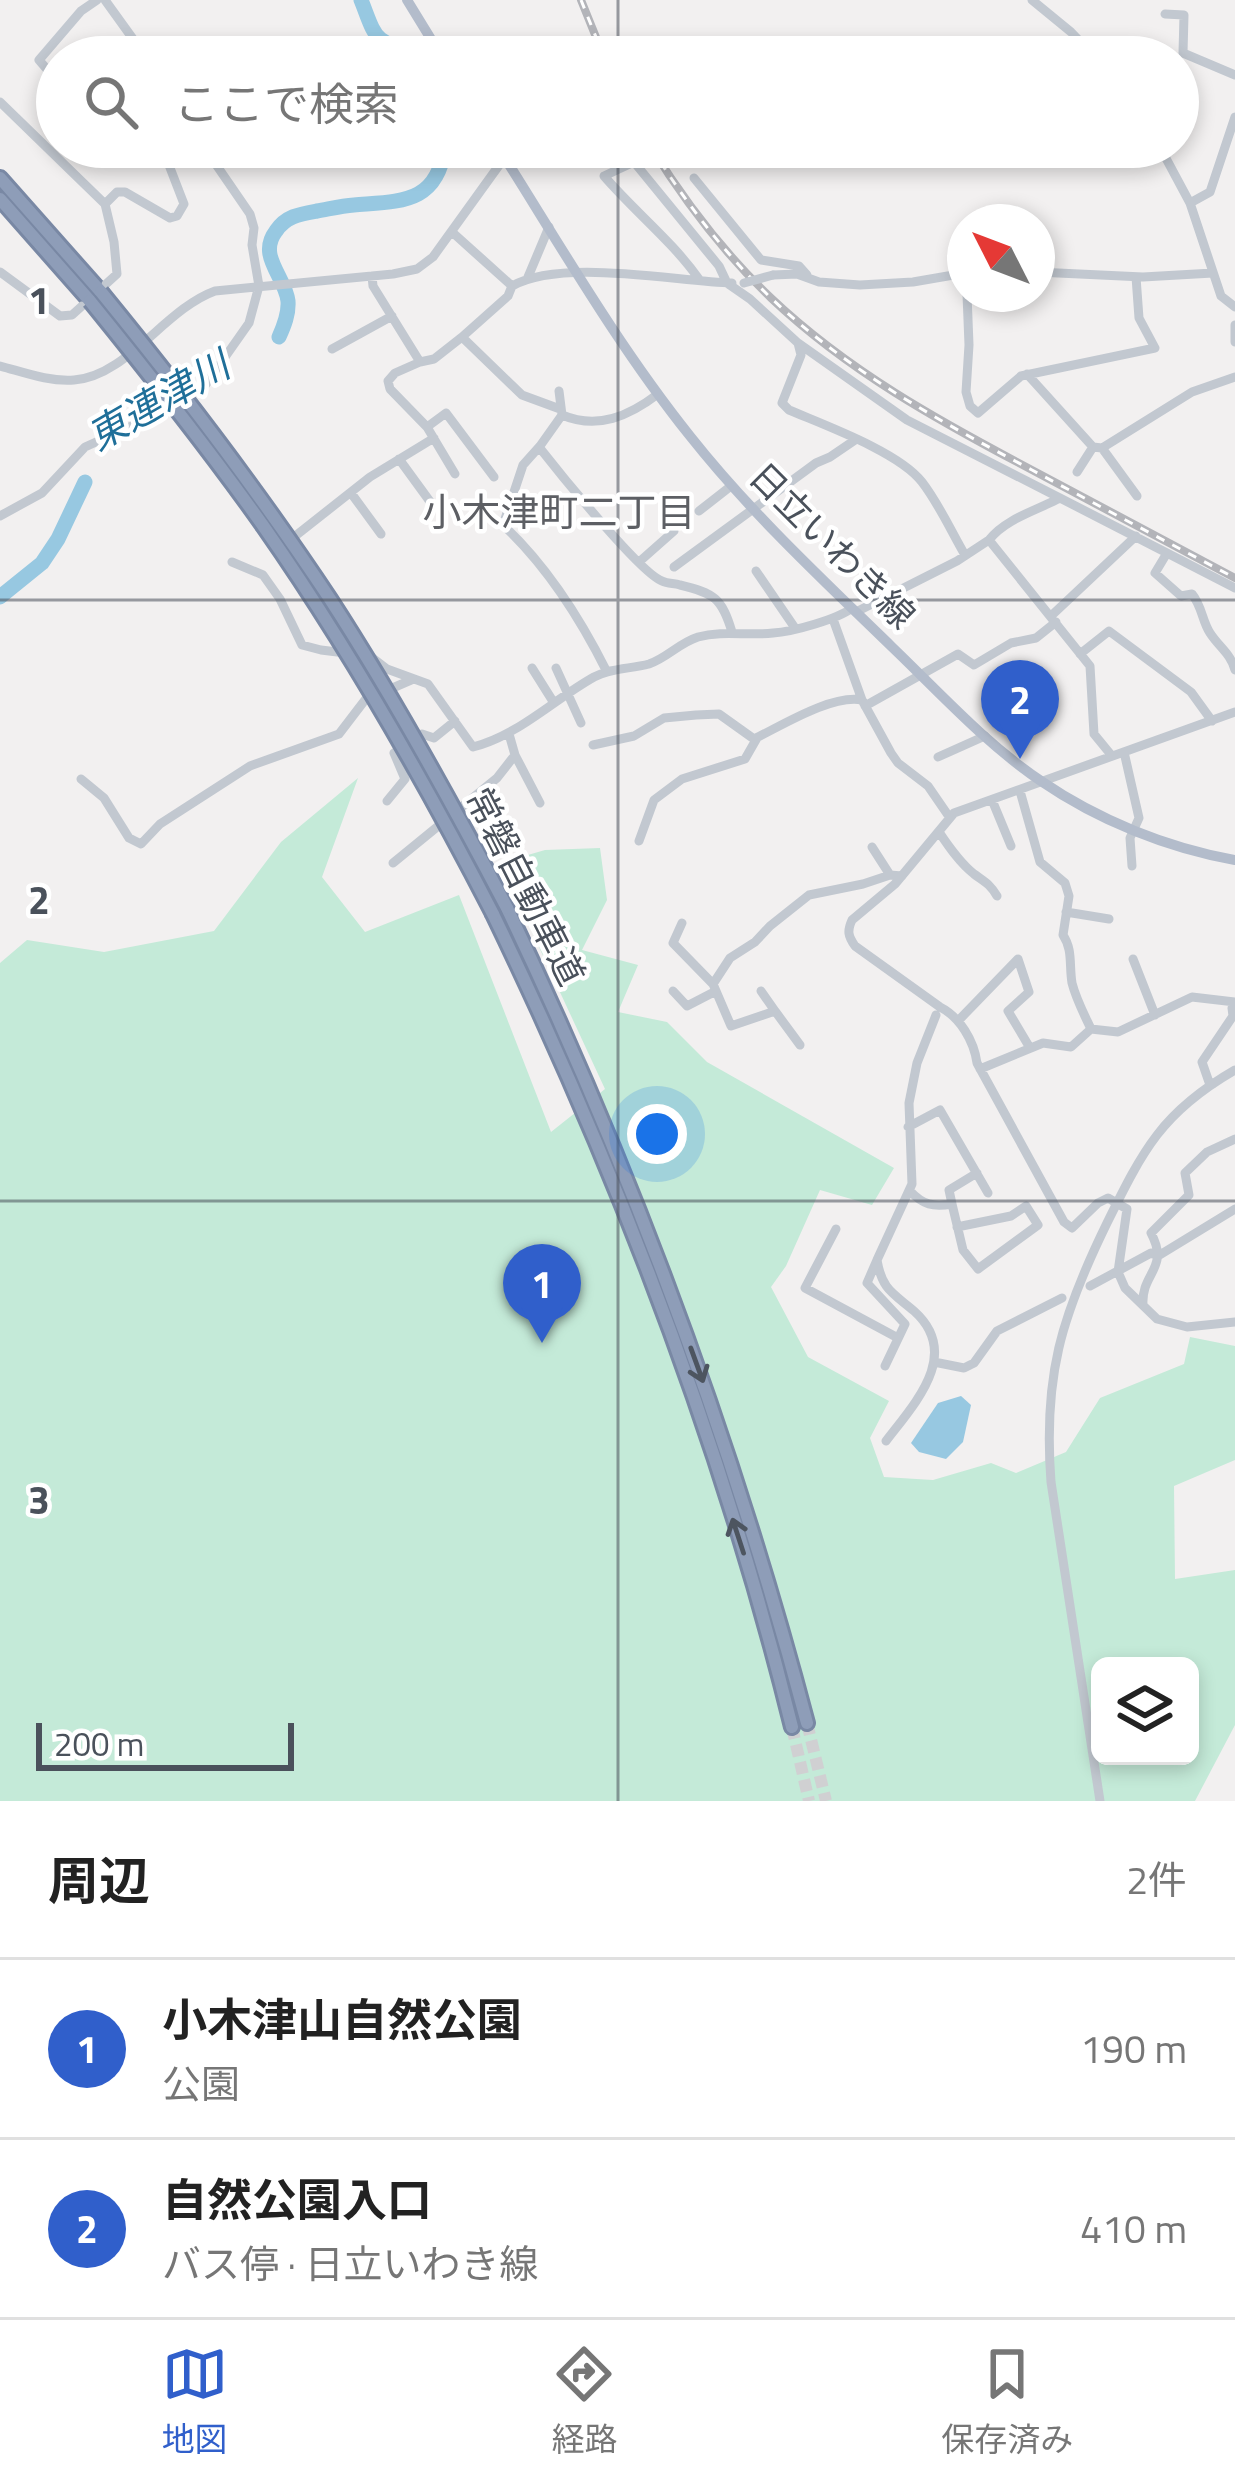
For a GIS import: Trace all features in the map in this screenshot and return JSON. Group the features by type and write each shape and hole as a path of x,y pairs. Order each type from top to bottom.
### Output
{"highway":[{"path":"0,167 50,234"},
{"name":"常磐自動車道","path":"0,178 217,437 320,585 398,709 568,1040 658,1258 722,1437 807,1723"},
{"name":"常磐自動車道","path":"1,201 95,295"},
{"name":"常磐自動車道","path":"500,911 644,1263 702,1425 792,1727"}],"main road":[{"path":"407,0 429,36"},
{"name":"日立いわき線","path":"511,168 658,394 731,486 985,736 1042,782 1082,806 1133,830 1235,860"}],"street":[{"path":"60,36 81,11 101,0 129,36"},
{"path":"1032,0 1075,36"},
{"path":"1165,14 1184,15 1183,36"},
{"path":"1199,60 1235,75"},
{"path":"0,102 36,137"},
{"path":"1190,203 1210,192 1230,150 1235,117"},
{"path":"0,272 60,316 72,315 117,274 105,204 68,168"},
{"path":"105,204 117,192 125,192 170,218 177,216 184,204 170,168"},
{"path":"0,516 42,493 85,447 204,388 249,323 263,286 250,214 218,168"},
{"path":"0,366 50,378 85,378 108,368 192,302 215,291 417,269 434,257 492,168"},
{"path":"621,168 604,176 680,252 699,279"},
{"path":"639,168 719,266 727,283 798,343 907,419 1235,588"},
{"path":"1171,168 1190,203 1221,296 1235,308"},
{"path":"694,178 760,260 799,266 812,279"},
{"path":"527,277 549,227"},
{"path":"452,232 512,286"},
{"path":"455,474 427,427 390,389 388,381 395,373 434,359 527,277 578,273 743,283 773,274 797,274 860,286 947,276"},
{"path":"1055,273 1136,277 1213,273"},
{"path":"372,276 373,286 420,362"},
{"path":"968,312 966,392 978,413 1027,374 1155,348 1139,318 1136,277"},
{"path":"332,349 392,316"},
{"path":"1235,325 1235,342"},
{"path":"462,337 522,395 575,420 605,420 634,412 658,394"},
{"path":"798,343 801,356 782,403 886,454 920,480 965,555"},
{"path":"1027,374 1137,496"},
{"path":"1077,472 1097,447 1192,392 1235,377"},
{"path":"559,392 561,412 523,465 503,525 553,582 607,672"},
{"path":"427,427 446,413 494,477"},
{"path":"294,537 370,477 434,438"},
{"path":"674,567 855,440"},
{"path":"539,447 639,562 659,581 714,596 732,632"},
{"path":"399,460 434,507"},
{"path":"699,511 731,486"},
{"path":"351,493 381,534"},
{"path":"232,562 263,575 302,644 370,656 387,669 428,684 473,747 508,734 607,672 648,664 700,636 773,633 833,619 965,555 1014,520 1060,499"},
{"path":"639,562 674,531"},
{"path":"593,745 634,736 664,718 718,714 754,740 808,712 851,698 864,703 958,653 974,665 1010,643 1036,638 1136,536"},
{"path":"989,540 1090,666 1094,734 1112,756"},
{"path":"1168,554 1155,573 1181,596 1192,594 1201,605 1207,629 1233,659 1235,670"},
{"path":"757,572 795,628"},
{"path":"833,619 864,703 890,753 928,786 950,818"},
{"path":"1080,654 1109,631 1191,692 1212,721"},
{"path":"532,668 554,703"},
{"path":"556,668 580,723"},
{"path":"81,779 104,798 129,838 141,844 160,824 250,766 339,734 365,700 411,680"},
{"path":"1235,712 960,811 848,928 855,946 953,1014 1064,1222 1072,1228 1108,1198 1127,1209 1118,1271 1125,1288 1157,1318 1187,1327 1235,1322"},
{"path":"387,801 404,779 394,753 422,734 434,738 455,721"},
{"path":"508,734 540,803"},
{"path":"938,757 985,736"},
{"path":"639,841 654,800 682,779 745,759 757,738"},
{"path":"1124,752 1139,818 1130,838 1132,866"},
{"path":"393,863 497,778 515,755"},
{"path":"1020,790 1040,862 1065,883 1069,896 1064,934 1071,946 1077,999 1091,1030"},
{"path":"992,800 1011,846"},
{"path":"939,832 997,896"},
{"path":"872,847 896,875"},
{"path":"673,991 686,1006 715,988 730,958 809,895 896,875"},
{"path":"1066,912 1109,919"},
{"path":"682,923 673,943 715,988 731,1026 776,1011"},
{"path":"958,1022 1018,959 1029,992 1007,1011 1030,1048"},
{"path":"1132,959 1155,1015"},
{"path":"761,991 800,1045"},
{"path":"980,1069 1043,1043 1071,1047 1091,1030 1118,1032 1192,997 1235,1004 1202,1062 1210,1084"},
{"path":"884,1366 905,1324 867,1283 910,1191 908,1127 913,1078 936,1015"},
{"path":"1100,1801 1051,1482 1048,1445 1053,1375 1066,1312 1152,1138 1181,1106 1210,1084 1235,1073"},
{"path":"908,1127 940,1110 988,1193"},
{"path":"1143,1305 1142,1291 1159,1256 1151,1233 1189,1195 1185,1173 1207,1152 1235,1139"},
{"path":"957,1227 1011,1216 1026,1206 1038,1225 978,1269 963,1250 957,1227 949,1190 976,1173"},
{"path":"910,1191 920,1203 952,1204"},
{"path":"1159,1256 1235,1209"},
{"path":"836,1228 805,1288 898,1338"},
{"path":"1090,1286 1151,1253 1159,1256"},
{"path":"878,1260 887,1290 917,1314 935,1342 934,1361 918,1399 886,1441"},
{"path":"934,1361 964,1368 974,1363 997,1331 1062,1298"}],"green space":[{"path":"358,778 322,877 365,932 459,895 551,1132 605,1089 500,863 545,850 600,848 607,900 582,950 638,965 618,1012 667,1022 707,1062 894,1168 872,1205 820,1190 786,1266 771,1287 808,1357 889,1401 870,1438 884,1477 933,1480 991,1463 1016,1473 1066,1452 1100,1398 1184,1364 1190,1337 1235,1346 1235,1460 1174,1486 1175,1579 1235,1570 1235,1725 1195,1801 0,1801 0,963 27,940 104,952 214,931 281,842"}],"water":[{"path":"961,1396 971,1405 963,1442 946,1459 919,1452 911,1443 938,1403"}],"waterway":[{"name":"東連津川","path":"361,0 378,36"},
{"name":"東連津川","path":"279,337 288,301 269,249 280,226 305,213 414,196 434,180 440,168"},
{"name":"東連津川","path":"0,597 42,563 85,482"}],"tunnel":[{"path":"807,1723 826,1801"},
{"path":"792,1727 809,1801"}],"railway":[{"path":"581,0 596,36"},
{"path":"665,168 737,263 831,349 963,433 1235,578"}],"place":[{"name":"自然公園入口","path":"1020,759"},
{"name":"小木津山自然公園","path":"542,1343"}],"district":[{"name":"小木津町二丁目","path":"559,511"}]}
